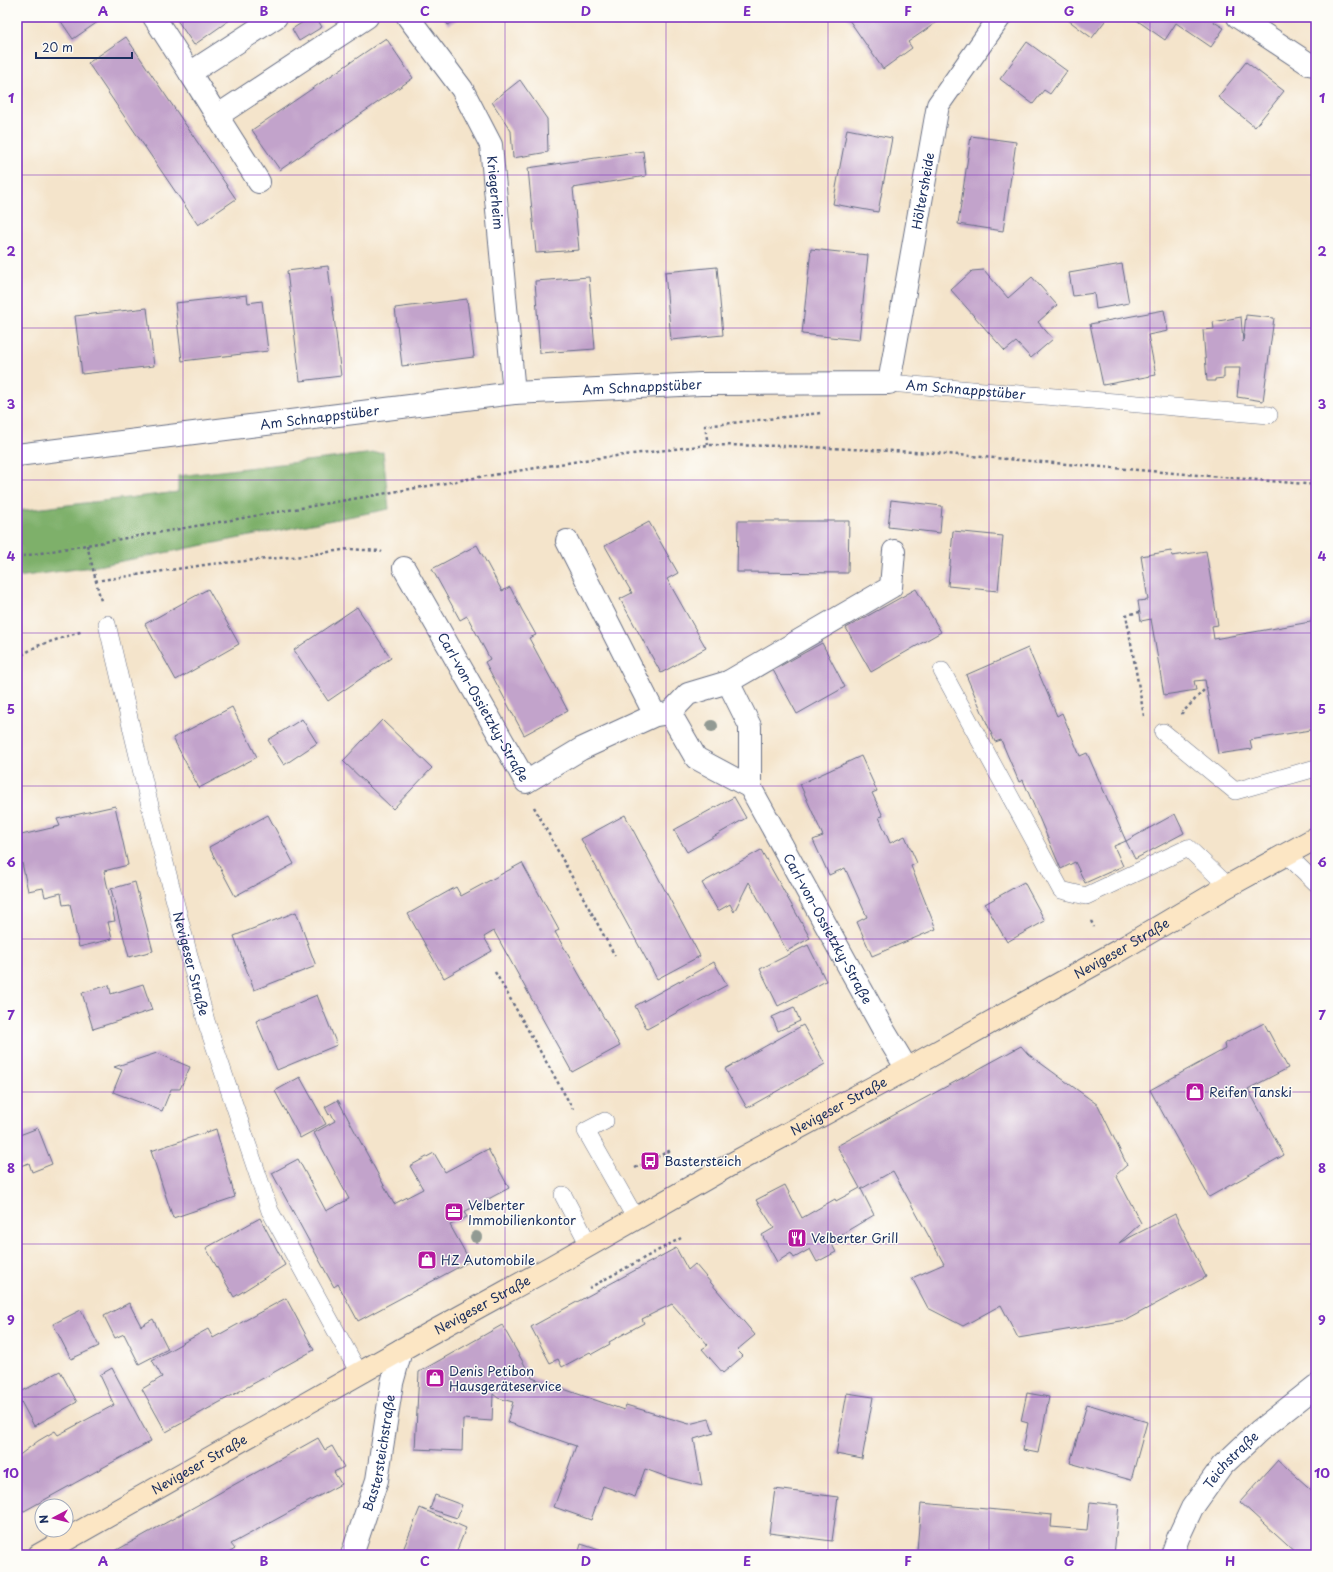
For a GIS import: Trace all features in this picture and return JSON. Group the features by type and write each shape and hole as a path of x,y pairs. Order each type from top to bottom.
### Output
{"main road":[{"name":"Nevigeser Straße","path":"39,1555 728,1166 907,1069 1118,951 1228,886 1316,838"}],"street":[{"path":"154,17 260,182"},
{"path":"190,73 276,17"},
{"path":"217,116 367,17"},
{"name":"Kriegerheim","path":"408,17 462,89 490,145 514,393"},
{"name":"Höltersheide","path":"889,383 938,105 1000,17"},
{"path":"1238,17 1309,64 1316,65"},
{"name":"Am Schnappstüber","path":"17,455 514,393 701,384 889,383"},
{"path":"567,541 663,714 696,758 750,787"},
{"name":"Carl-von-Ossietzky-Straße","path":"404,568 526,782 581,749 663,714 688,694 728,682 891,587 894,551"},
{"name":"Carl-von-Ossietzky-Straße","path":"728,682 750,726 750,787 907,1069"},
{"name":"Bastersteichstraße","path":"352,1555 377,1480 392,1382 401,1350"},
{"name":"Teichstraße","path":"1172,1555 1192,1508 1222,1466 1260,1431 1316,1386"}],"lane":[{"name":"Am Schnappstüber","path":"889,383 1269,415"},
{"name":"Nevigeser Straße","path":"107,624 146,790 211,1035 270,1211 360,1373"},
{"path":"942,671 1061,890 1086,896 1188,848 1228,886"},
{"path":"1163,732 1235,792 1316,768"},
{"path":"1286,854 1316,883"},
{"path":"605,1121 586,1132 636,1219"},
{"path":"563,1195 590,1245"}],"path":[{"path":"708,445 705,426 822,413"},
{"path":"17,557 482,476 590,459 708,445 788,446 920,452 1316,485"},
{"path":"17,658 37,646 107,624 95,581 88,545"},
{"path":"95,581 211,564 302,556 349,549 380,551 404,568"},
{"path":"1140,612 1126,615 1144,716 1163,732 1207,687"},
{"path":"526,782 526,794 615,956"},
{"path":"495,972 586,1132"},
{"path":"614,1180 671,1150"},
{"path":"589,1288 681,1238"}],"green space":[{"path":"383,452 389,509 92,567 17,577 17,511 178,492 178,476"}],"building":[{"path":"58,17 105,17 73,39"},
{"path":"175,17 234,17 194,45"},
{"path":"311,17 316,17 322,27 299,41 292,29"},
{"path":"443,17 461,17 448,25"},
{"path":"847,17 937,17 940,20 908,42 912,48 883,69"},
{"path":"1064,17 1108,17 1092,38"},
{"path":"1137,17 1215,17 1214,22 1224,28 1211,47 1176,23 1165,40 1135,19"},
{"path":"126,37 236,199 198,225 88,63"},
{"path":"386,38 413,78 280,170 252,130"},
{"path":"1027,42 1067,71 1050,94 1044,90 1033,104 1000,79"},
{"path":"1246,62 1284,91 1255,127 1218,97"},
{"path":"520,80 547,119 548,152 513,158 511,131 492,102"},
{"path":"847,129 892,138 878,212 833,204"},
{"path":"971,136 1016,142 1003,231 958,224"},
{"path":"643,151 646,176 573,188 579,250 536,253 528,168"},
{"path":"811,249 868,255 859,340 802,334"},
{"path":"1122,264 1129,303 1096,309 1094,293 1073,296 1069,273"},
{"path":"328,266 341,376 300,381 287,271"},
{"path":"717,267 723,335 671,340 665,272"},
{"path":"984,270 1008,298 1032,277 1057,305 1038,322 1053,339 1031,358 1016,342 1005,351 951,290 972,271"},
{"path":"589,277 595,349 540,353 535,281"},
{"path":"247,295 248,303 262,301 268,351 182,361 175,303"},
{"path":"467,299 474,357 402,366 395,308"},
{"path":"147,308 154,366 82,374 75,316"},
{"path":"1164,310 1168,331 1148,335 1156,375 1103,385 1090,324"},
{"path":"1246,315 1274,318 1263,401 1237,397 1240,368 1224,368 1224,378 1215,379 1215,381 1207,381 1203,330 1214,329 1213,322 1241,317 1243,342"},
{"path":"17,365 23,410 17,411"},
{"path":"891,500 942,506 940,533 888,527"},
{"path":"738,521 849,521 848,573 737,572"},
{"path":"649,522 678,573 667,579 706,648 661,673 620,599 632,593 605,546"},
{"path":"953,531 1003,536 998,591 948,586"},
{"path":"477,545 502,591 510,587 536,635 529,638 568,711 524,735 485,662 490,659 467,616 460,620 432,569"},
{"path":"1171,551 1172,556 1206,551 1218,625 1212,626 1214,639 1316,621 1316,729 1250,740 1252,749 1218,754 1205,680 1194,681 1196,690 1164,695 1151,619 1141,621 1138,601 1148,600 1141,556"},
{"path":"208,589 239,644 176,680 145,624"},
{"path":"916,589 941,632 871,672 846,628"},
{"path":"357,607 391,658 328,701 294,650"},
{"path":"822,643 845,687 797,714 773,670"},
{"path":"1028,648 1057,716 1062,713 1080,756 1087,753 1126,841 1114,846 1123,866 1085,883 1075,862 1061,869 1023,780 1019,782 1001,740 995,742 966,675"},
{"path":"232,707 257,757 199,788 173,738"},
{"path":"302,719 317,743 284,765 268,740"},
{"path":"382,720 432,768 393,809 343,761"},
{"path":"861,756 877,791 872,793 883,816 879,817 890,843 905,836 917,863 911,866 936,929 872,956 857,922 867,917 845,868 829,875 813,840 823,836 800,784"},
{"path":"734,797 746,818 687,852 674,830"},
{"path":"115,806 128,865 104,871 115,921 108,922 112,939 79,947 70,904 63,905 61,893 45,897 43,888 28,891 22,863 17,864 17,836 60,826 57,819"},
{"path":"1175,814 1184,833 1135,859 1126,841"},
{"path":"268,815 294,864 235,896 209,847"},
{"path":"625,815 700,956 657,979 581,839"},
{"path":"761,850 810,938 787,951 749,882 734,912 730,904 718,911 702,883"},
{"path":"522,863 559,930 555,932 620,1046 572,1072 494,931 484,937 492,951 444,978 408,914 456,887 461,896"},
{"path":"135,882 153,951 129,957 111,889"},
{"path":"1024,882 1045,921 1007,942 985,904"},
{"path":"296,912 316,966 254,990 234,936"},
{"path":"808,945 826,981 778,1006 760,969"},
{"path":"714,962 727,985 647,1029 635,1006"},
{"path":"143,984 152,1010 93,1029 82,993 109,985 111,994"},
{"path":"317,995 337,1045 277,1070 256,1021"},
{"path":"794,1007 800,1021 778,1031 772,1017"},
{"path":"1264,1023 1288,1068 1248,1089 1284,1155 1209,1197 1150,1090 1225,1049 1224,1044"},
{"path":"803,1025 825,1064 747,1108 725,1069"},
{"path":"1021,1046 1028,1054 1098,1105 1127,1165 1116,1175 1141,1223 1119,1243 1175,1214 1206,1277 1126,1320 1018,1338 1001,1305 963,1326 928,1308 912,1278 944,1264 893,1171 861,1189 874,1215 830,1241 836,1252 817,1262 810,1249 794,1258 791,1253 777,1262 762,1235 774,1228 756,1200 785,1185 802,1218 835,1199 836,1201 860,1188 837,1146"},
{"path":"157,1053 190,1067 180,1089 171,1089 162,1111 113,1092 122,1070 114,1067"},
{"path":"300,1077 326,1124 300,1138 275,1091"},
{"path":"338,1100 394,1204 423,1189 410,1166 434,1153 445,1172 488,1149 509,1188 464,1212 467,1217 450,1225 470,1261 358,1321 338,1284 334,1287 272,1173 298,1159 326,1211 349,1199 314,1133 335,1121 331,1113 329,1115 325,1107"},
{"path":"38,1128 52,1164 32,1172 29,1163 17,1167 17,1136"},
{"path":"216,1129 235,1197 173,1218 151,1151"},
{"path":"260,1218 285,1265 234,1297 206,1248"},
{"path":"676,1248 688,1270 695,1264 755,1335 737,1350 743,1356 723,1373 702,1349 708,1345 672,1304 642,1319 644,1323 609,1342 610,1344 592,1354 590,1352 562,1367 558,1359 550,1363 531,1327"},
{"path":"286,1298 314,1350 166,1432 142,1389 162,1377 152,1360 208,1329 213,1338"},
{"path":"129,1303 141,1326 153,1319 168,1349 139,1364 124,1334 115,1338 104,1316"},
{"path":"81,1310 99,1346 71,1359 53,1324"},
{"path":"502,1325 532,1378 624,1410 626,1405 689,1424 709,1419 714,1433 694,1439 702,1486 670,1478 645,1469 635,1497 603,1486 591,1520 554,1507 576,1446 507,1422 513,1402 498,1398 493,1394 492,1421 463,1419 462,1451 415,1449 419,1372"},
{"path":"112,1368 151,1441 48,1498 34,1498 34,1506 17,1515 17,1457 38,1441 55,1431 58,1435 114,1405 100,1375"},
{"path":"60,1371 77,1402 34,1426 17,1394"},
{"path":"847,1393 873,1397 862,1459 836,1454"},
{"path":"1027,1393 1049,1397 1038,1453 1023,1450 1028,1423 1021,1421"},
{"path":"1087,1404 1147,1422 1131,1480 1070,1463"},
{"path":"318,1438 325,1450 332,1446 344,1467 334,1472 341,1484 231,1544 235,1549 225,1555 108,1555"},
{"path":"1278,1460 1316,1494 1316,1555 1298,1555 1240,1502"},
{"path":"775,1489 838,1497 832,1541 769,1533"},
{"path":"435,1495 462,1505 457,1518 430,1509"},
{"path":"1090,1502 1119,1505 1114,1555 951,1555 951,1553 917,1550 921,1503 1052,1515 1051,1527 1087,1530"},
{"path":"420,1508 466,1528 455,1555 401,1555"},
{"path":"581,1544 608,1553 607,1555 578,1555"}],"place":[{"name":"Reifen Tanski","path":"1195,1092"},
{"name":"Bastersteich","path":"650,1161"},
{"name":"Velberter Immobilienkontor","path":"454,1212"},
{"name":"Velberter Grill","path":"797,1238"},
{"name":"HZ Automobile","path":"427,1260"},
{"name":"Denis Petibon Hausgeräteservice","path":"435,1378"}]}
